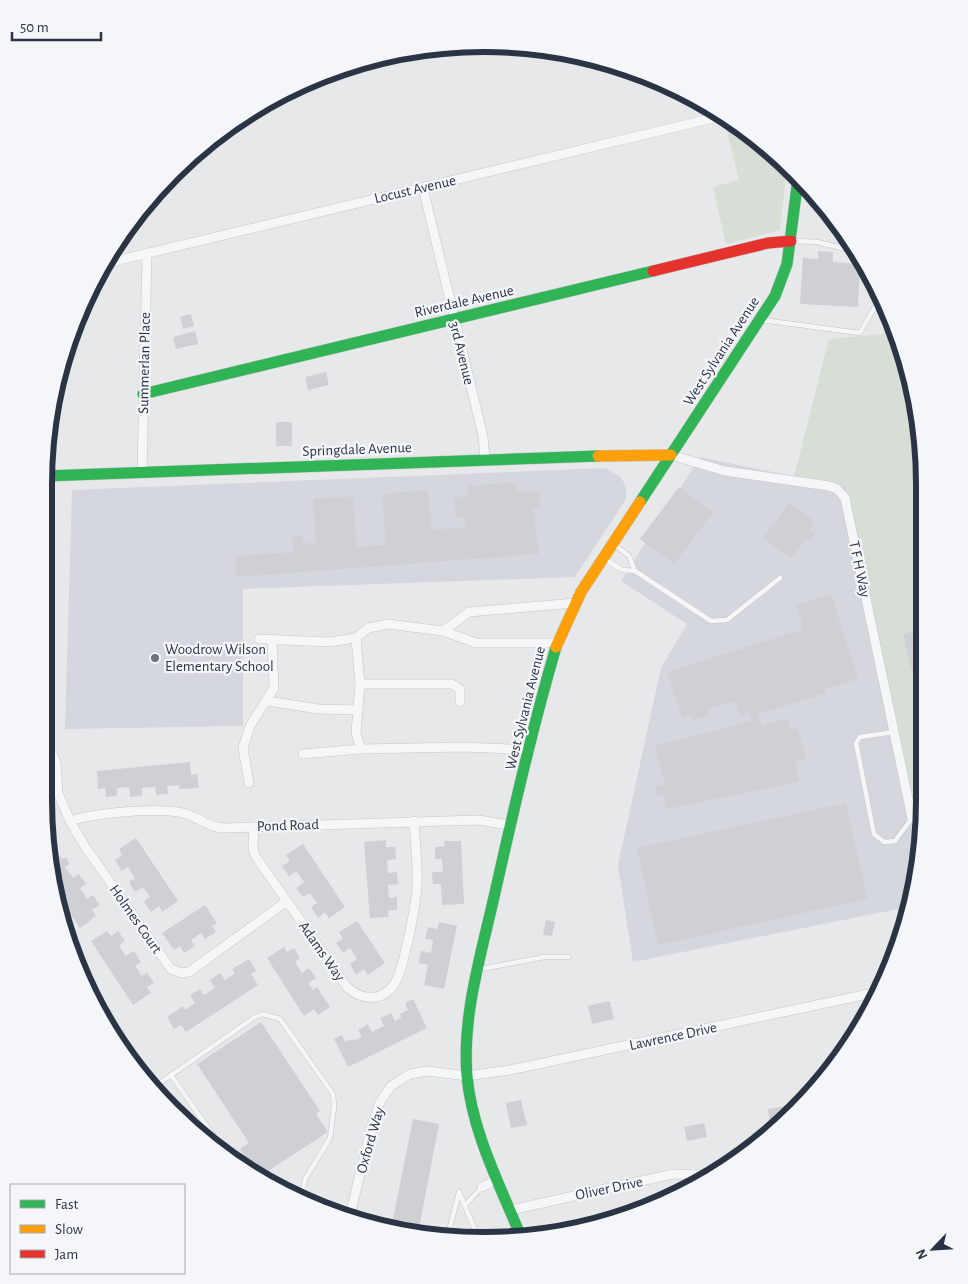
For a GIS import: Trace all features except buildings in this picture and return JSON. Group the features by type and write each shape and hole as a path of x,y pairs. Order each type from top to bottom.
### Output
{"street":[{"name":"Locust Avenue","path":"114,261 713,118"},
{"name":"West Sylvania Avenue","path":"519,1230 496,1180 471,1097 467,1076 468,1041 479,969 510,825 557,643 575,603 782,281 791,241 797,187"},
{"name":"3rd Avenue","path":"424,188 482,436 485,459"},
{"name":"Riverdale Avenue","path":"143,394 768,243 791,241"},
{"name":"Summerlan Place","path":"142,473 147,253"},
{"name":"Springdale Avenue","path":"52,476 485,459 671,455"},
{"name":"T F H Way","path":"671,455 725,471 829,486 842,495 847,504 912,818"},
{"path":"443,632 469,612 575,603"},
{"path":"259,639 329,642 356,638 368,628 388,624 443,632 476,643 557,643"},
{"path":"356,638 360,684 356,733 360,749"},
{"path":"248,783 243,748 250,726 268,701 274,688 272,640"},
{"path":"360,684 452,684 460,689 460,702"},
{"path":"268,701 318,709 358,710"},
{"path":"303,754 360,749 463,747 530,750"},
{"name":"Holmes Court","path":"52,753 56,762 58,793 70,821 100,868 171,969 176,972 189,972 287,902"},
{"name":"Pond Road","path":"70,821 89,814 179,812 219,828 478,820 510,825"},
{"name":"Adams Way","path":"254,827 253,849 256,857 353,993 362,998 370,998 388,991 399,976 417,884 414,821"},
{"name":"Lawrence Drive","path":"467,1076 510,1070 870,994"},
{"name":"Oxford Way","path":"351,1211 372,1125 380,1102 391,1086 410,1074 427,1071 467,1076"},
{"name":"Oliver Drive","path":"511,1210 673,1174 699,1175"},
{"path":"482,1187 496,1180"}],"lane":[{"path":"791,241 817,242 846,249"},
{"path":"758,320 860,332 876,304"},
{"path":"613,544 630,556 635,571"},
{"path":"604,558 622,570 635,571 711,621 718,622 727,620 780,578"},
{"path":"894,732 860,737 856,743 874,834 884,842 895,841 912,818"},
{"path":"479,969 544,957 569,957"},
{"path":"159,1084 254,1017 263,1014 280,1019 333,1094 334,1107 330,1138 305,1179 303,1191"},
{"path":"171,1075 212,1135"},
{"path":"466,1204 482,1187"},
{"path":"449,1230 459,1192 466,1204 476,1232"}],"shaded area":[{"path":"726,127 769,160 786,176 780,230 726,244 713,187 739,180"},
{"path":"886,326 901,372 912,428 915,456 916,807 846,488 794,477 829,339 884,334"},
{"path":"700,457 846,487 916,807 912,856 902,908 633,962 618,865 661,668 687,624 621,581"},
{"name":"Woodrow Wilson Elementary School","path":"605,468 621,477 626,487 626,499 575,577 243,589 243,726 65,729 72,490"}],"traffic: fast":[{"path":"640,502 775,296 787,264 797,187"},
{"path":"143,394 653,271"},
{"path":"52,476 598,456"},
{"path":"518,1230 488,1158 475,1117 467,1076 467,1031 478,963 523,771 556,647"}],"traffic: slow":[{"path":"598,456 671,455"},
{"path":"556,647 581,592 640,502"}],"traffic: jam":[{"path":"653,271 768,243 791,241"}],"place":[{"name":"Woodrow Wilson Elementary School","path":"155,658"}]}
